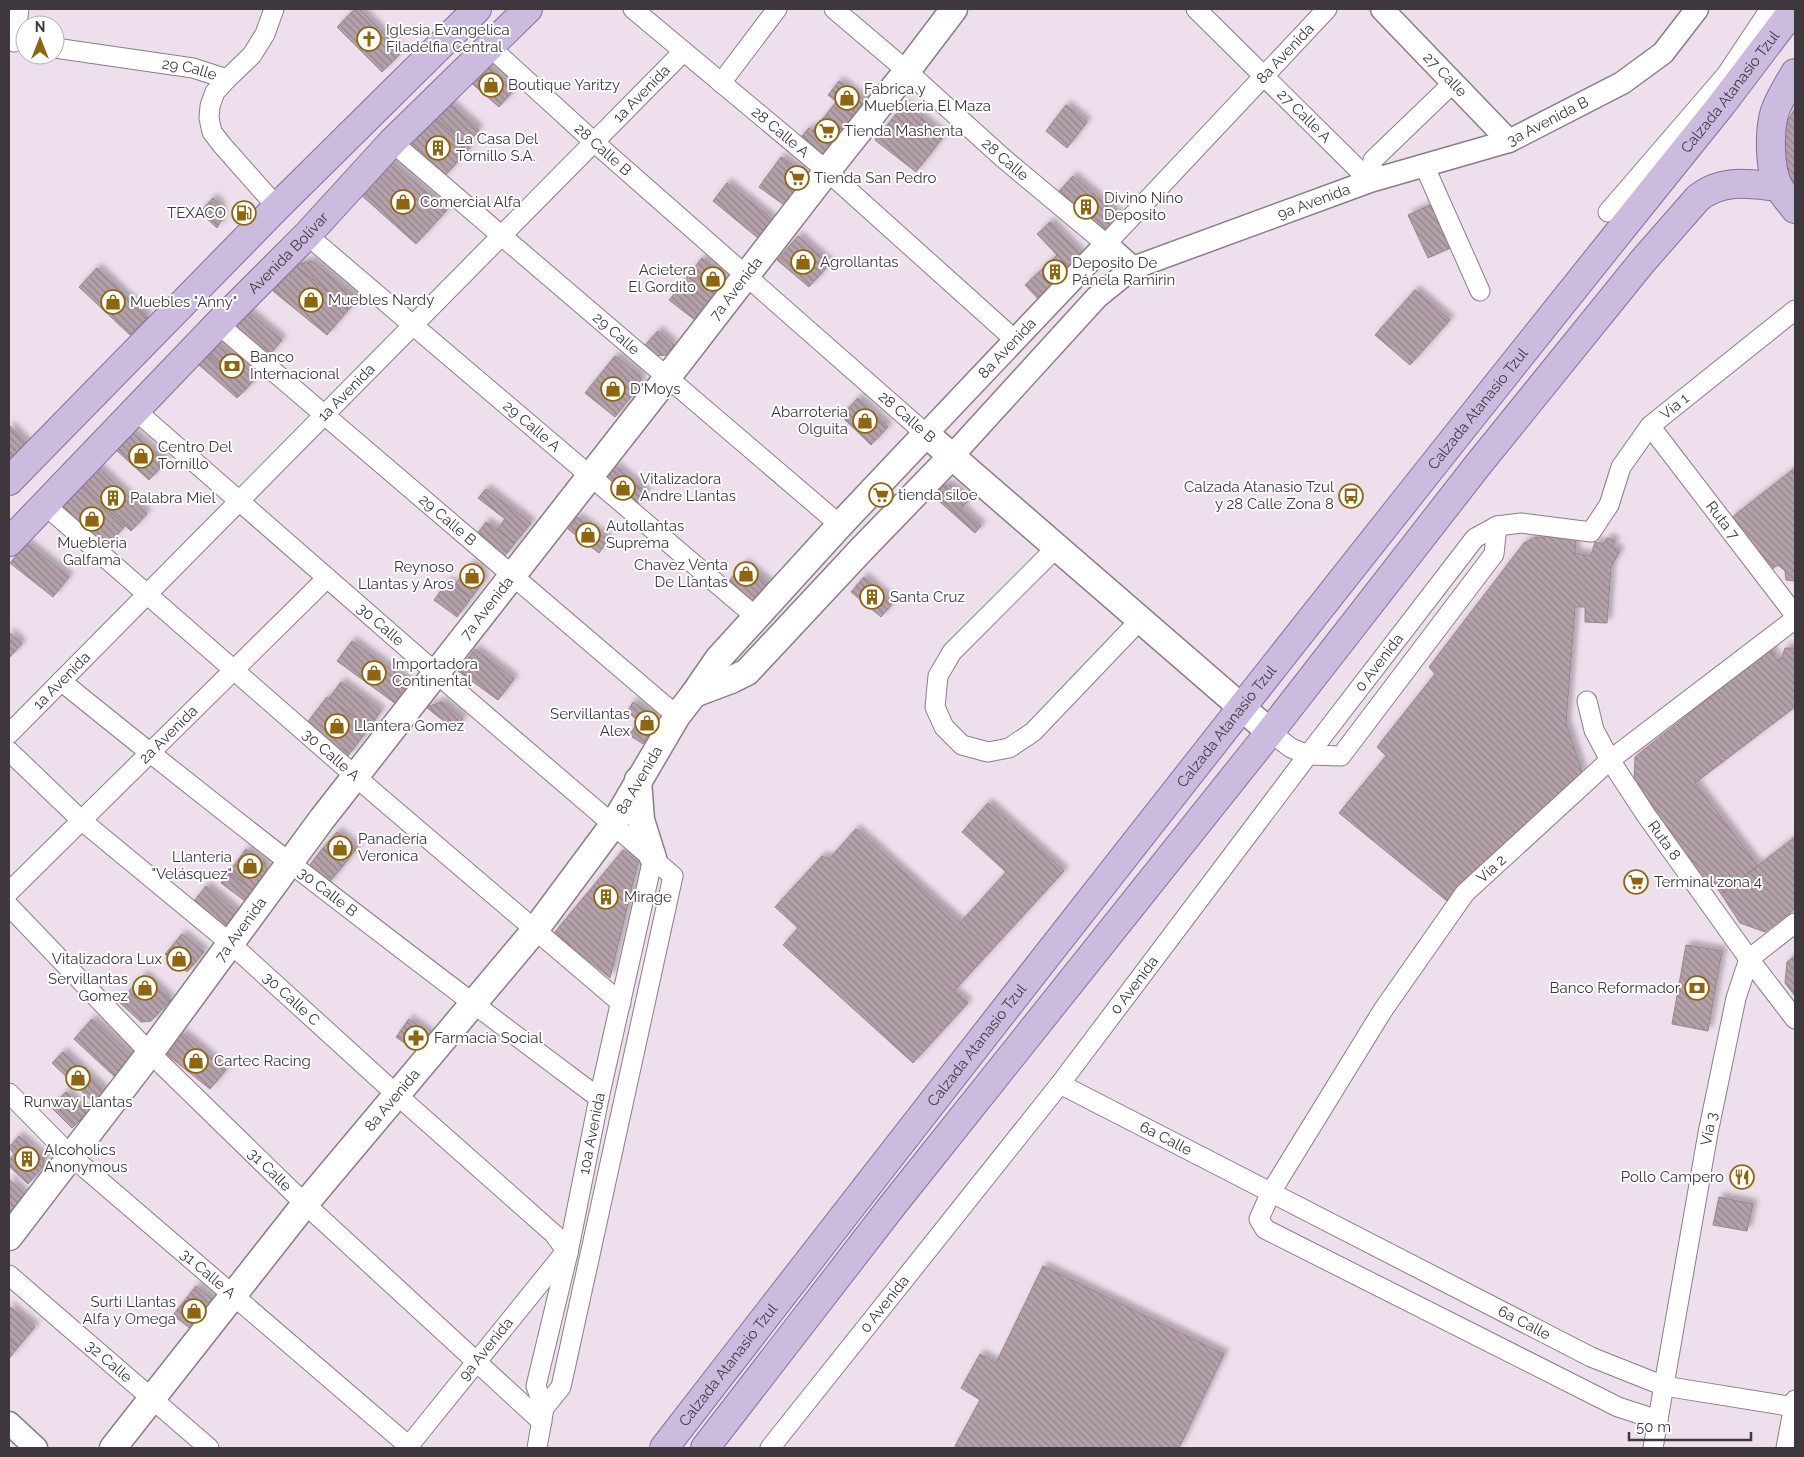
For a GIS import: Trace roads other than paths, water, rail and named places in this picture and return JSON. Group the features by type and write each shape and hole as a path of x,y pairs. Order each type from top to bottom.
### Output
{"main road":[{"path":"9,481 277,207 477,9"},
{"name":"Avenida Bolívar","path":"9,542 218,324 307,235 392,142 528,9"},
{"name":"7a Avenida","path":"9,1237 150,1053 290,861 954,9"},
{"name":"Calzada Atanasio Tzul","path":"664,1448 938,1094 1722,104 1794,9"},
{"path":"1795,72 1780,99 1772,125 1772,163 1778,187 1795,209"},
{"path":"706,1448 898,1198 1270,732 1483,458 1642,262 1698,198 1709,190 1725,185 1744,183 1778,187"},
{"name":"28 Calle B","path":"926,434 1270,732"},
{"name":"8a Avenida","path":"112,1448 305,1204 535,930 613,825 677,716 718,658 926,434"},
{"path":"694,694 747,672 952,456"},
{"path":"638,780 641,820 652,858"}],"street":[{"path":"227,79 252,55 265,34 274,9"},
{"name":"28 Calle A","path":"633,9 826,171 1015,340"},
{"path":"721,83 777,9"},
{"name":"28 Calle","path":"834,9 907,71 1003,158 1133,268"},
{"name":"27 Calle A","path":"1196,9 1370,181"},
{"name":"8a Avenida","path":"926,434 1265,77 1327,9"},
{"name":"27 Calle","path":"1382,9 1509,141"},
{"name":"3a Avenida B","path":"1370,181 1509,141 1622,84 1663,53 1697,9"},
{"path":"1608,212 1726,75 1770,9"},
{"name":"28 Calle B","path":"489,46 594,142 926,434"},
{"name":"29 Calle","path":"65,49 193,68 227,79 215,92 210,106 209,118 212,132 222,146 277,207"},
{"name":"1a Avenida","path":"9,734 683,52"},
{"name":"9a Avenida","path":"1133,268 1370,181 1374,160 1453,83"},
{"name":"29 Calle","path":"392,142 840,525"},
{"path":"1424,165 1480,291"},
{"name":"29 Calle A","path":"307,235 756,617"},
{"path":"952,456 1098,297 1133,268"},
{"name":"Vía 1","path":"1592,532 1609,505 1621,467 1650,426 1795,310"},
{"name":"29 Calle B","path":"218,324 677,716"},
{"name":"30 Calle","path":"135,410 436,673 673,876"},
{"name":"Ruta 7","path":"1650,426 1795,617"},
{"name":"30 Calle A","path":"45,505 233,670 621,1003"},
{"name":"0 Avenida","path":"770,1448 1060,1084 1308,754 1475,538 1497,526 1521,523 1592,532"},
{"name":"0 Avenida","path":"1341,756 1494,554 1497,526"},
{"path":"1057,547 952,652 938,676 935,707 944,727 962,745 988,752 1009,748 1033,732 1140,620"},
{"name":"2a Avenida","path":"9,892 327,578"},
{"name":"Vía 2","path":"1271,1192 1383,1010 1465,893 1610,760 1795,617"},
{"name":"30 Calle B","path":"61,681 149,753 599,1098"},
{"name":"Ruta 8","path":"1587,701 1594,730 1610,760 1661,838 1795,1019"},
{"name":"28 Calle B","path":"1270,732 1291,748 1308,754 1341,756"},
{"name":"30 Calle C","path":"9,751 81,820 230,943 554,1234 568,1253"},
{"name":"10a Avenida","path":"543,1415 536,1386 568,1253 599,1098 652,858"},
{"name":"10a Avenida","path":"537,1448 543,1415 561,1387 673,876"},
{"name":"31 Calle","path":"9,906 150,1053 305,1204 476,1362 543,1415"},
{"path":"1749,958 1795,923"},
{"name":"Vía 3","path":"1653,1448 1708,1133 1736,998 1749,958"},
{"name":"6a Calle","path":"1060,1084 1591,1356 1664,1386 1795,1404"},
{"name":"31 Calle A","path":"9,1093 71,1156 409,1447"},
{"path":"1271,1192 1259,1219 1265,1229 1618,1407 1658,1420"},
{"name":"9a Avenida","path":"409,1447 562,1256 568,1253"},
{"name":"32 Calle","path":"9,1275 209,1448"},
{"path":"1786,1448 1795,1404"},
{"path":"9,1423 36,1448"}],"place":[{"name":"Iglesia Evangelica Filadelfia Central","path":"369,39"},
{"name":"Boutique Yaritzy","path":"491,85"},
{"name":"Fabrica y Muebleria El Maza","path":"847,98"},
{"name":"Tienda Mashenta","path":"827,131"},
{"name":"La Casa Del Tornillo S.A.","path":"438,148"},
{"name":"Tienda San Pedro","path":"797,178"},
{"name":"Comercial Alfa","path":"403,202"},
{"name":"Divino Nino Deposito","path":"1086,207"},
{"name":"TEXACO","path":"244,213"},
{"name":"Agrollantas","path":"803,262"},
{"name":"Deposito De Pánela Ramirin","path":"1055,272"},
{"name":"Acietera El Gordito","path":"713,279"},
{"name":"Muebles Nardy","path":"311,300"},
{"name":"Muebles \"Anny\"","path":"113,302"},
{"name":"Banco Internacional","path":"232,366"},
{"name":"D'Moys","path":"613,389"},
{"name":"Abarroteria Olguita","path":"865,421"},
{"name":"Centro Del Tornillo","path":"141,456"},
{"name":"Vitalizadora Andre Llantas","path":"623,488"},
{"name":"tienda siloe","path":"881,495"},
{"name":"Calzada Atanasio Tzul y 28 Calle Zona 8","path":"1351,496"},
{"name":"Palabra Miel","path":"113,498"},
{"name":"Muebleria Galfama","path":"92,519"},
{"name":"Autollantas Suprema","path":"588,535"},
{"name":"Chavez Venta De Llantas","path":"746,574"},
{"name":"Reynoso Llantas y Aros","path":"472,576"},
{"name":"Santa Cruz","path":"872,597"},
{"name":"Importadora Continental","path":"374,673"},
{"name":"Servillantas Alex","path":"647,723"},
{"name":"Llantera Gomez","path":"337,726"},
{"name":"Panadería Veronica","path":"340,848"},
{"name":"Llanteria \"Velásquez\"","path":"250,866"},
{"name":"Terminal zona 4","path":"1636,882"},
{"name":"Mirage","path":"606,897"},
{"name":"Vitalizadora Lux","path":"179,959"},
{"name":"Servillantas Gomez","path":"145,988"},
{"name":"Banco Reformador","path":"1697,988"},
{"name":"Farmacia Social","path":"416,1038"},
{"name":"Cartec Racing","path":"196,1061"},
{"name":"Runway Llantas","path":"78,1078"},
{"name":"Alcoholics Anonymous","path":"27,1159"},
{"name":"Pollo Campero","path":"1742,1177"},
{"name":"Surti Llantas Alfa y Omega","path":"194,1311"}]}
